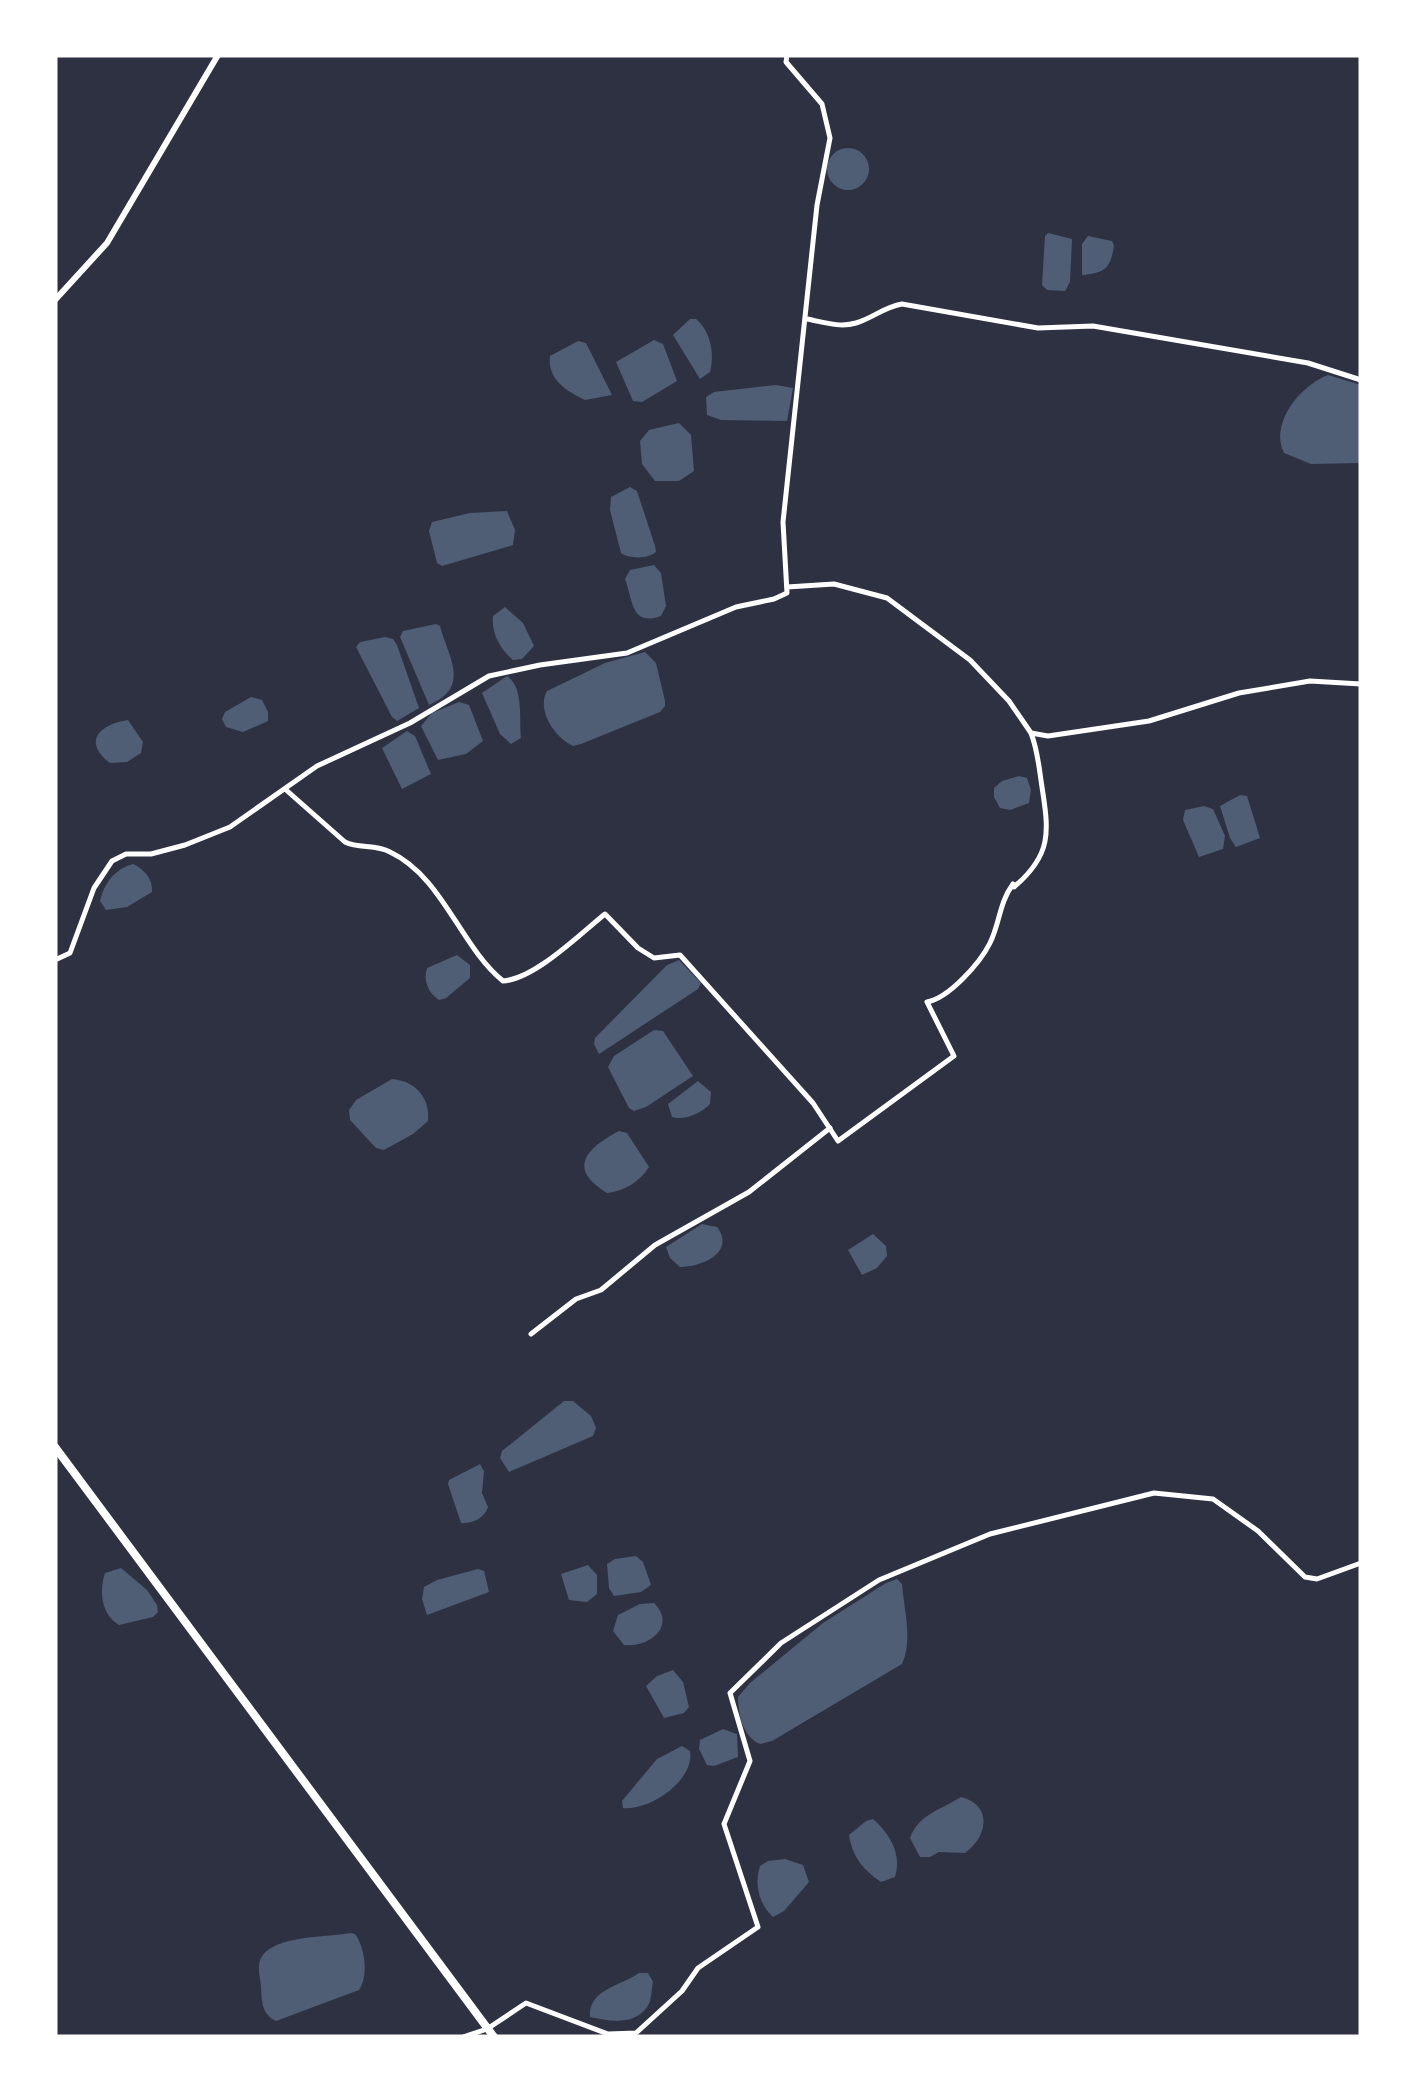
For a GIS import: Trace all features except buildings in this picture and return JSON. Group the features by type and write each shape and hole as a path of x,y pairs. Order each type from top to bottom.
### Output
{"highway":[{"path":"55,1448 494,2037"}],"main road":[{"path":"55,300 107,242 218,55"}],"street":[{"path":"55,960 70,953 94,888 112,861 126,854 150,854 185,845 230,827 317,766 410,724 489,676 627,654 736,607 788,593 783,522 816,205 830,138 822,104 796,77 786,62 787,55"},
{"path":"806,319 843,326 902,304 1038,328 1093,326 1308,364 1361,380"},
{"path":"285,788 345,842 392,852 413,870 451,912 491,971 504,981 517,980 546,961 605,914 638,948 654,958 680,954 812,1102 838,1142 954,1056 927,1002 947,995 985,951 1004,896 1023,879 1049,832 1031,732 970,660 887,598 834,584 787,587"},
{"path":"1031,732 1048,736 1148,720 1239,693 1310,681 1361,684"},
{"path":"531,1334 576,1299 601,1290 655,1246 749,1192 830,1128"},
{"path":"463,2037 488,2029 526,2003 608,2034 636,2034 682,1991 698,1968 758,1926 724,1824 750,1761 730,1693 781,1644 878,1580 990,1534 1154,1493 1213,1498 1258,1530 1305,1577 1317,1579 1361,1564"}],"water":[{"path":"848,148 863,154 869,169 863,184 848,190 833,184 827,169 833,154"},
{"path":"1048,233 1072,239 1070,282 1065,291 1047,290 1042,285"},
{"path":"1088,236 1112,241 1114,246 1105,268 1082,275 1082,244"},
{"path":"690,319 696,319 705,329 711,350 710,372 700,379 673,335"},
{"path":"654,340 663,344 677,381 642,402 633,401 616,362"},
{"path":"578,341 586,343 612,395 585,400 555,378 550,356"},
{"path":"1328,375 1361,385 1361,463 1311,464 1284,453 1281,430 1290,406 1308,387"},
{"path":"776,385 793,388 787,421 721,420 707,415 706,397 714,392"},
{"path":"679,423 691,435 694,471 679,481 655,481 642,464 640,441 649,430"},
{"path":"630,487 637,491 655,546 656,552 648,556 621,553 610,510 611,497"},
{"path":"507,511 515,530 513,545 442,566 437,563 429,531 432,522 470,513"},
{"path":"654,565 661,573 666,606 661,616 644,618 635,610 625,579 630,570"},
{"path":"505,607 523,623 534,646 522,659 513,660 495,634 493,616"},
{"path":"440,626 454,671 450,690 429,705 400,637 403,631"},
{"path":"385,637 397,645 419,708 397,721 356,647 360,642"},
{"path":"645,652 656,663 665,701 660,712 573,746 560,737 546,715 547,691 605,663"},
{"path":"507,676 516,688 520,713 521,738 511,744 500,734 482,693"},
{"path":"251,697 262,700 268,721 243,732 226,727 222,719 225,712"},
{"path":"459,702 469,705 483,741 466,754 438,760 421,726 432,713"},
{"path":"128,720 143,742 141,753 127,762 110,763 97,748 98,735 110,725"},
{"path":"407,731 415,736 431,774 402,789 382,748"},
{"path":"1019,776 1027,778 1031,790 1029,803 1010,810 1000,808 994,788"},
{"path":"1240,795 1247,796 1260,838 1236,847 1220,806"},
{"path":"1204,806 1213,809 1225,836 1223,849 1199,857 1183,820 1185,810"},
{"path":"133,864 147,875 152,892 127,907 106,910 100,901 104,888 116,873"},
{"path":"457,955 470,965 470,978 439,1000 427,986 427,968"},
{"path":"679,960 701,983 698,989 599,1054 595,1038 667,965"},
{"path":"654,1030 663,1031 693,1076 634,1111 608,1067 614,1056"},
{"path":"392,1079 408,1083 419,1092 428,1121 384,1150 376,1148 350,1120 349,1110 356,1100"},
{"path":"698,1081 711,1092 710,1104 693,1115 672,1117 668,1104"},
{"path":"619,1131 627,1133 649,1167 631,1185 607,1193 594,1184 584,1167 590,1151"},
{"path":"702,1224 717,1227 722,1236 719,1251 706,1261 680,1267 670,1258 666,1247"},
{"path":"873,1234 886,1246 887,1256 877,1268 862,1275 848,1250"},
{"path":"564,1401 573,1401 591,1416 596,1428 593,1436 509,1472 500,1458 502,1451"},
{"path":"480,1464 484,1471 482,1493 488,1507 478,1520 461,1523 449,1480"},
{"path":"636,1556 643,1562 651,1585 641,1592 614,1596 609,1588 607,1564"},
{"path":"588,1565 597,1575 597,1594 587,1602 569,1600 561,1574"},
{"path":"121,1568 147,1590 157,1605 158,1612 153,1617 119,1625 108,1615 102,1595 105,1573"},
{"path":"478,1569 484,1571 489,1592 427,1615 422,1599 424,1587"},
{"path":"897,1579 902,1584 907,1624 902,1664 772,1741 754,1741 743,1724 738,1704 738,1697 750,1683 823,1623"},
{"path":"654,1603 663,1620 657,1634 642,1643 624,1645 613,1631 618,1615 640,1604"},
{"path":"673,1670 683,1682 689,1707 684,1713 664,1718 646,1686"},
{"path":"723,1729 737,1734 738,1757 707,1765 699,1749 700,1740"},
{"path":"682,1746 690,1751 690,1762 678,1783 646,1804 623,1808 622,1801 657,1759"},
{"path":"961,1797 971,1801 982,1814 979,1839 965,1853 939,1852 920,1857 910,1838 918,1824"},
{"path":"873,1819 896,1852 895,1877 881,1882 859,1862 849,1835"},
{"path":"785,1859 803,1865 809,1882 784,1911 773,1917 761,1900 758,1873 768,1861"},
{"path":"355,1934 363,1954 365,1970 359,1990 276,2021 268,2015 262,2003 259,1970 263,1955 297,1939"},
{"path":"639,1973 648,1973 653,1982 650,2002 642,2013 621,2021 590,2017 594,2000 600,1994"}]}
